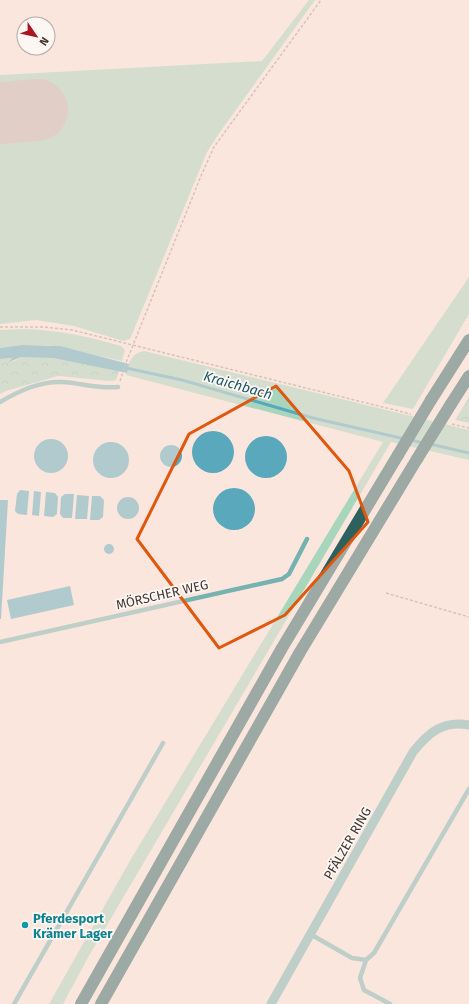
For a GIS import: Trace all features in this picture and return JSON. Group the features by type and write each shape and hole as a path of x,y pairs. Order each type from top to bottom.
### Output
{"highway":[{"path":"81,1004 282,648 431,400 469,340"},
{"path":"102,1004 300,652 469,376"}],"street":[{"name":"PFÄLZER RING","path":"271,1004 309,934 413,752 424,738 433,731 449,725 469,725"}],"lane":[{"path":"0,402 18,392 37,385 49,383 61,382 108,388 118,387"},
{"name":"MÖRSCHER WEG","path":"0,642 282,579 289,574 307,539"},
{"path":"14,1004 163,743"},
{"path":"390,1004 364,990 360,978 366,960 374,953 404,904 469,789"},
{"path":"309,934 352,958 366,960"}],"path":[{"path":"122,376 133,345 214,147 321,0"},
{"path":"0,327 44,326 72,330 122,344 133,345 415,415"},
{"path":"446,422 469,428"},
{"path":"386,593 469,617"}],"highlighted area":[{"path":"276,386 349,471 368,522 285,615 219,648 137,539 189,434"}],"green space":[{"path":"309,0 315,0 207,152 130,339 123,341 74,326 36,320 0,324 0,75 262,61"},
{"path":"469,277 469,314 413,409 383,403"},
{"path":"23,329 61,332 84,336 121,346 125,350 122,361 49,345 22,345 0,348 0,330"},
{"path":"144,351 469,430 469,460 391,442 90,954 63,1004 49,1004 131,859 383,442 126,375 129,363 133,357"},
{"path":"37,356 119,371 116,380 109,381 58,376 0,394 0,359 12,358 9,361 14,361 21,357"},
{"path":"469,397 469,423 455,420"}],"water":[{"path":"22,345 60,346 129,364 127,373 53,358 21,357 9,362 12,358 0,359 0,348"},
{"path":"213,431 228,437 234,452 228,467 213,473 198,467 192,452 198,437"},
{"path":"266,436 281,442 287,457 281,472 266,478 251,472 245,457 251,442"},
{"path":"48,439 54,439 58,440 65,446 68,456 67,463 61,470 54,473 48,473 44,472 37,466 34,459 34,453 35,449 41,442"},
{"path":"115,442 124,447 128,453 128,467 124,473 115,478 107,478 98,473 94,467 93,456 98,447 104,443"},
{"path":"171,445 179,448 182,456 179,464 171,467 163,464 160,456 163,448"},
{"path":"234,488 249,494 255,509 249,524 234,530 219,524 213,509 219,494"},
{"path":"20,490 29,491 27,515 18,514 15,511 17,494"},
{"path":"34,491 41,492 39,516 32,515"},
{"path":"46,492 55,493 58,497 57,514 53,517 44,516"},
{"path":"65,494 74,494 72,518 63,518 60,514 61,497"},
{"path":"77,495 89,496 87,519 75,519"},
{"path":"92,496 100,496 104,500 103,517 99,520 90,520"},
{"path":"128,497 136,500 139,508 136,516 128,519 120,516 117,508 120,500"},
{"path":"0,500 8,500 1,619 0,619"},
{"path":"107,544 111,544 113,545 113,553 107,554 104,551 104,547"},
{"path":"70,586 74,605 11,619 7,600"}],"waterway":[{"name":"Kraichbach","path":"126,368 182,380 313,418 405,439"},
{"name":"Kraichbach","path":"411,440 423,443"},
{"name":"Kraichbach","path":"430,444 469,453"}],"runway":[{"path":"0,113 37,110"}],"place":[{"name":"Pferdesport Krämer Lager","path":"25,925"}]}
